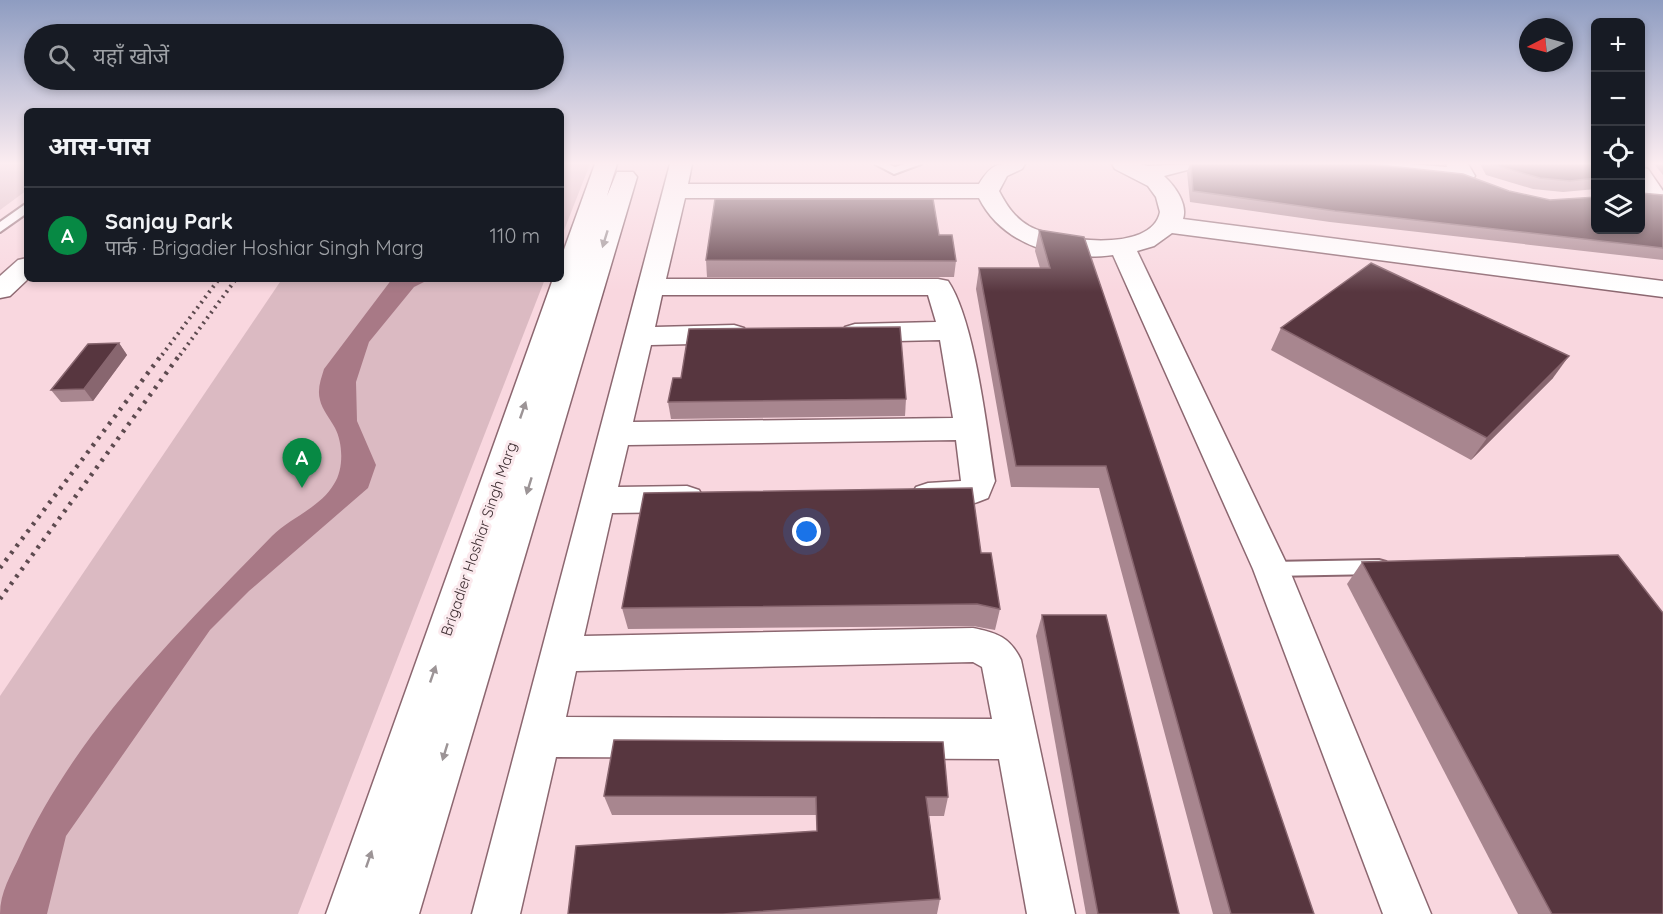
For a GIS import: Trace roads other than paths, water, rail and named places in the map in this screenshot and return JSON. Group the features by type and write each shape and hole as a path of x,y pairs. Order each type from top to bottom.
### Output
{"street":[{"name":"Brigadier Hoshiar Singh Marg","path":"350,914 591,207"},
{"name":"Brigadier Hoshiar Singh Marg","path":"395,914 616,207"},
{"path":"496,914 670,207"},
{"path":"995,207 1007,222 1034,237 1066,246 1122,247 1151,238 1168,225 1173,213 1171,207"},
{"path":"1168,225 1663,290"},
{"path":"1122,247 1271,569 1407,914"},
{"path":"0,290 24,269"},
{"path":"651,287 928,285 938,287 944,292 978,481 976,489 958,496 898,497"},
{"path":"832,333 952,332"},
{"path":"638,336 761,334"},
{"path":"614,434 970,429"},
{"path":"598,500 718,499"},
{"path":"560,654 973,645 991,649 1001,660 1051,914"},
{"path":"540,737 1018,739"}],"lane":[{"path":"0,228 24,209"},
{"path":"1271,569 1396,567"}],"railway":[{"path":"162,355 217,282"},
{"path":"180,355 234,282"},
{"path":"0,568 163,353"},
{"path":"0,599 181,353"}],"place":[{"name":"Sanjay Park","path":"302,488"}]}
